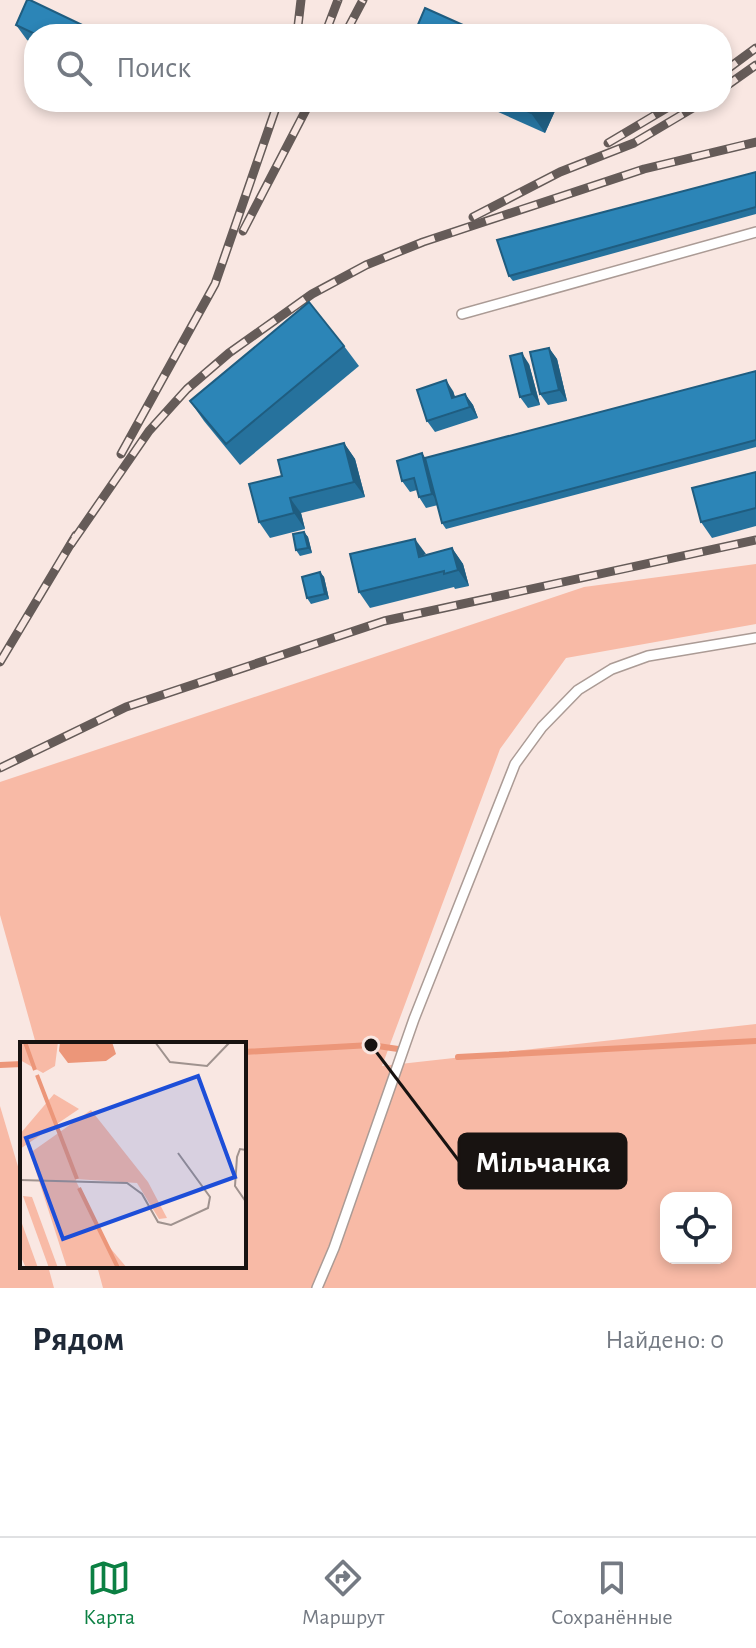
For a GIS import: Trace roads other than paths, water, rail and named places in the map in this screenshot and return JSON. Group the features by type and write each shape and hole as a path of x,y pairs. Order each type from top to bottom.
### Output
{"lane":[{"path":"462,314 756,232"},
{"path":"317,1288 334,1248 414,1019 515,764 542,727 578,690 612,669 648,656 756,638"}],"waterway":[{"path":"458,1057 756,1041"},
{"path":"246,1052 371,1045 398,1049"},
{"path":"0,1065 20,1064"}],"railway":[{"path":"298,24 301,0"},
{"path":"329,24 338,0"},
{"path":"350,24 363,0"},
{"path":"732,66 756,48"},
{"path":"732,82 756,65"},
{"path":"121,454 215,284 275,112"},
{"path":"243,231 305,112"},
{"path":"608,143 660,112"},
{"path":"473,217 560,172 634,143 686,112"},
{"path":"71,544 149,431 187,389 229,353 312,294 366,265 423,242 644,169 756,142"},
{"path":"0,662 76,535"},
{"path":"0,768 126,707 384,621 756,540"}],"place":[{"name":"Мільчанка","path":"371,1045"}]}
